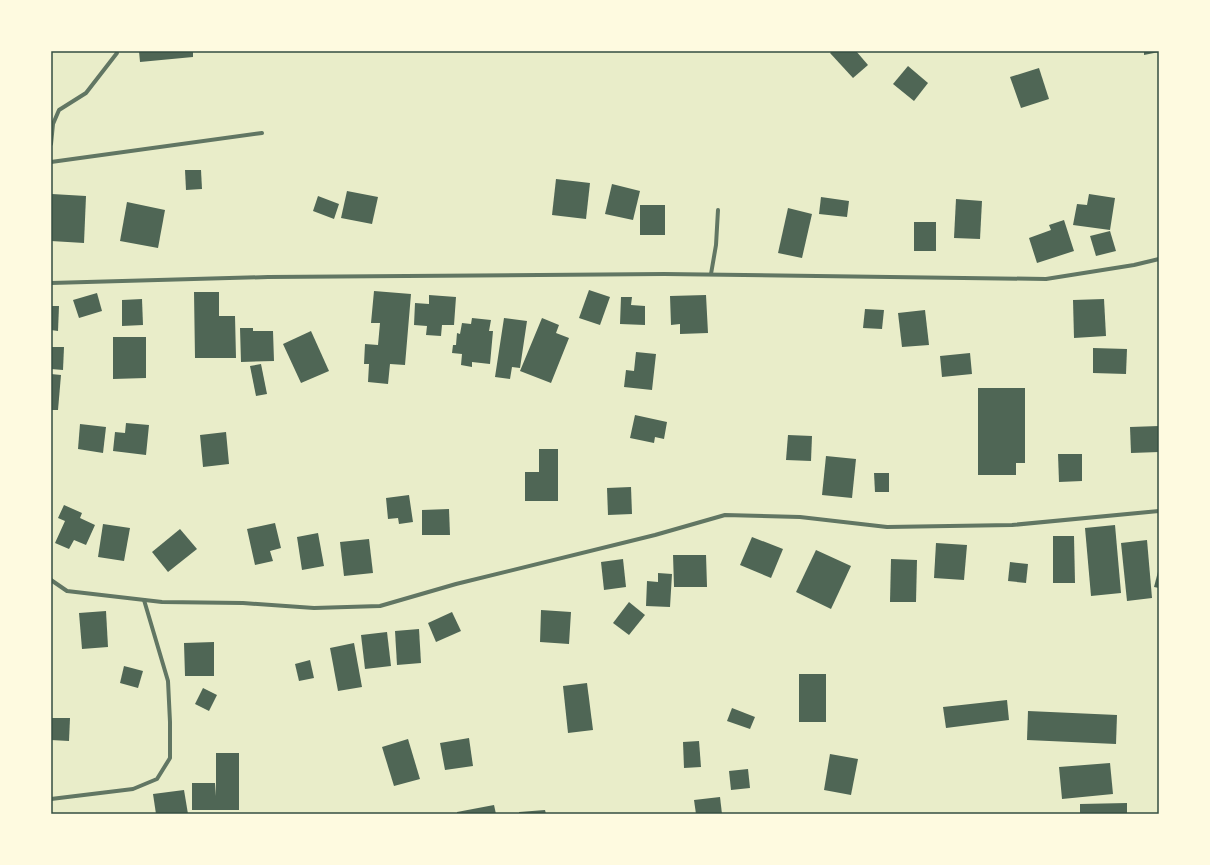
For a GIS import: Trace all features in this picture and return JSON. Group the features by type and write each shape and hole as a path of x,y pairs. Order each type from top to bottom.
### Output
{"street":[{"path":"51,144 53,124 59,110 86,93 117,53"},
{"path":"51,162 262,132"},
{"path":"711,274 716,245 718,210"},
{"path":"51,283 268,277 711,274 1046,279 1134,265 1159,259"},
{"path":"51,580 67,592 162,602 244,604 314,608 380,606 456,584 655,535 725,515 800,517 887,527 1012,525 1159,511"},
{"path":"51,800 133,789 157,779 170,758 168,681 144,600"}],"building":[{"path":"139,51 193,51 193,57 140,62"},
{"path":"832,51 856,51 868,65 853,78 830,53"},
{"path":"1144,51 1159,51 1159,52 1144,55"},
{"path":"908,66 928,83 914,101 893,84"},
{"path":"1039,68 1049,99 1021,108 1010,77"},
{"path":"185,170 201,170 202,189 186,190"},
{"path":"556,179 590,183 586,219 552,215"},
{"path":"612,184 640,191 633,220 605,214"},
{"path":"347,191 378,197 372,224 341,218"},
{"path":"52,194 86,196 84,243 51,241"},
{"path":"1089,194 1115,198 1110,230 1073,225 1077,204 1087,205"},
{"path":"318,196 339,204 334,219 313,211"},
{"path":"821,197 849,201 847,217 819,214"},
{"path":"956,199 982,201 980,239 954,238"},
{"path":"127,202 165,210 158,248 120,241"},
{"path":"640,205 665,205 665,235 640,235"},
{"path":"788,208 812,214 802,258 778,253"},
{"path":"1064,220 1074,251 1037,263 1029,238 1051,230 1049,225"},
{"path":"914,222 936,222 936,251 914,251"},
{"path":"1110,231 1116,251 1096,256 1090,236"},
{"path":"589,290 610,297 600,325 579,318"},
{"path":"374,291 411,294 405,365 390,364 388,384 368,382 369,364 364,364 365,344 378,345 380,323 371,323"},
{"path":"194,292 219,292 219,316 235,316 236,358 195,358"},
{"path":"97,293 102,311 79,318 73,300"},
{"path":"429,295 456,297 454,325 442,325 441,336 426,335 427,326 414,325 415,303 429,304"},
{"path":"706,295 708,333 680,334 680,324 671,325 670,296"},
{"path":"621,297 632,297 631,305 645,306 645,325 620,324"},
{"path":"142,299 143,325 122,326 122,300"},
{"path":"1104,299 1106,336 1074,338 1073,300"},
{"path":"51,306 59,306 58,331 51,330"},
{"path":"865,309 884,310 882,329 863,328"},
{"path":"925,310 929,345 902,347 898,313"},
{"path":"472,318 491,320 489,331 493,331 490,364 472,362 472,367 461,365 462,354 452,353 453,345 456,345 457,333 460,334 462,323 471,324"},
{"path":"504,318 527,321 520,368 512,367 510,379 495,377"},
{"path":"542,318 559,325 556,333 569,338 551,383 520,371"},
{"path":"240,328 253,328 253,331 273,331 274,361 241,362"},
{"path":"311,331 329,371 301,383 283,344"},
{"path":"113,337 146,337 146,378 113,379"},
{"path":"51,347 64,347 63,370 51,369"},
{"path":"1093,348 1127,349 1126,374 1093,373"},
{"path":"636,352 656,354 652,390 624,387 626,370 634,371"},
{"path":"970,353 972,374 942,377 940,356"},
{"path":"261,364 267,394 256,396 250,366"},
{"path":"51,374 61,375 58,410 51,410"},
{"path":"978,388 1025,388 1025,463 1016,463 1016,475 978,475"},
{"path":"635,415 667,422 664,439 655,437 654,443 630,438"},
{"path":"126,423 149,425 146,455 113,451 115,432 125,433"},
{"path":"80,424 106,427 103,453 78,449"},
{"path":"1159,426 1159,452 1131,453 1130,427"},
{"path":"226,432 229,464 203,467 200,435"},
{"path":"788,435 812,436 811,461 786,460"},
{"path":"539,449 558,449 558,501 525,501 525,472 539,472"},
{"path":"1058,454 1082,454 1082,481 1059,482"},
{"path":"826,456 856,459 852,498 822,495"},
{"path":"874,473 889,473 889,492 875,492"},
{"path":"631,487 632,514 608,515 607,488"},
{"path":"409,495 413,522 399,524 398,518 388,519 386,498"},
{"path":"64,505 82,513 80,518 95,525 86,545 74,540 69,549 55,543 65,521 58,518"},
{"path":"449,509 450,535 422,535 422,510"},
{"path":"275,523 281,548 270,551 273,561 255,565 247,529"},
{"path":"103,524 130,528 124,561 98,557"},
{"path":"1115,525 1121,593 1091,596 1085,528"},
{"path":"180,529 197,549 168,572 152,552"},
{"path":"318,533 324,566 302,570 297,537"},
{"path":"1053,536 1074,536 1075,583 1053,583"},
{"path":"752,537 783,549 771,578 740,565"},
{"path":"369,539 373,573 344,576 340,542"},
{"path":"1147,540 1152,598 1127,601 1121,543"},
{"path":"936,543 967,545 964,580 934,578"},
{"path":"816,550 851,566 831,609 796,592"},
{"path":"673,555 706,555 707,587 674,587"},
{"path":"623,559 626,587 604,590 601,562"},
{"path":"891,559 917,560 916,602 890,602"},
{"path":"1010,562 1028,564 1026,583 1008,581"},
{"path":"1159,568 1159,588 1154,587"},
{"path":"658,573 672,574 670,607 646,606 647,581 658,582"},
{"path":"629,602 645,615 629,635 613,623"},
{"path":"541,610 571,612 569,644 540,642"},
{"path":"106,611 108,647 82,649 79,613"},
{"path":"452,612 461,631 436,642 428,623"},
{"path":"419,629 421,663 397,665 395,631"},
{"path":"387,632 391,666 365,669 361,635"},
{"path":"214,642 214,676 185,676 184,643"},
{"path":"354,643 362,687 338,691 330,648"},
{"path":"310,660 314,678 299,681 295,664"},
{"path":"124,666 143,671 138,688 120,683"},
{"path":"799,674 826,674 826,722 799,722"},
{"path":"587,683 593,730 568,733 563,686"},
{"path":"203,688 217,695 209,711 195,704"},
{"path":"1007,700 1009,720 946,728 943,707"},
{"path":"732,708 755,717 750,729 727,721"},
{"path":"1028,711 1117,715 1116,744 1027,740"},
{"path":"51,718 70,718 69,741 51,740"},
{"path":"469,738 473,766 445,770 440,743"},
{"path":"408,739 420,779 394,786 382,747"},
{"path":"699,741 701,767 684,768 683,742"},
{"path":"216,753 239,753 239,810 192,810 192,783 215,783 216,796"},
{"path":"830,754 858,759 851,795 824,790"},
{"path":"1110,763 1113,794 1062,799 1059,767"},
{"path":"748,769 750,788 731,790 729,771"},
{"path":"184,790 188,814 156,814 153,794"},
{"path":"720,797 722,814 696,814 694,800"},
{"path":"1127,803 1127,814 1080,814 1080,804"},
{"path":"494,805 496,814 457,814 457,812"},
{"path":"545,810 546,814 519,814 519,812"}]}
